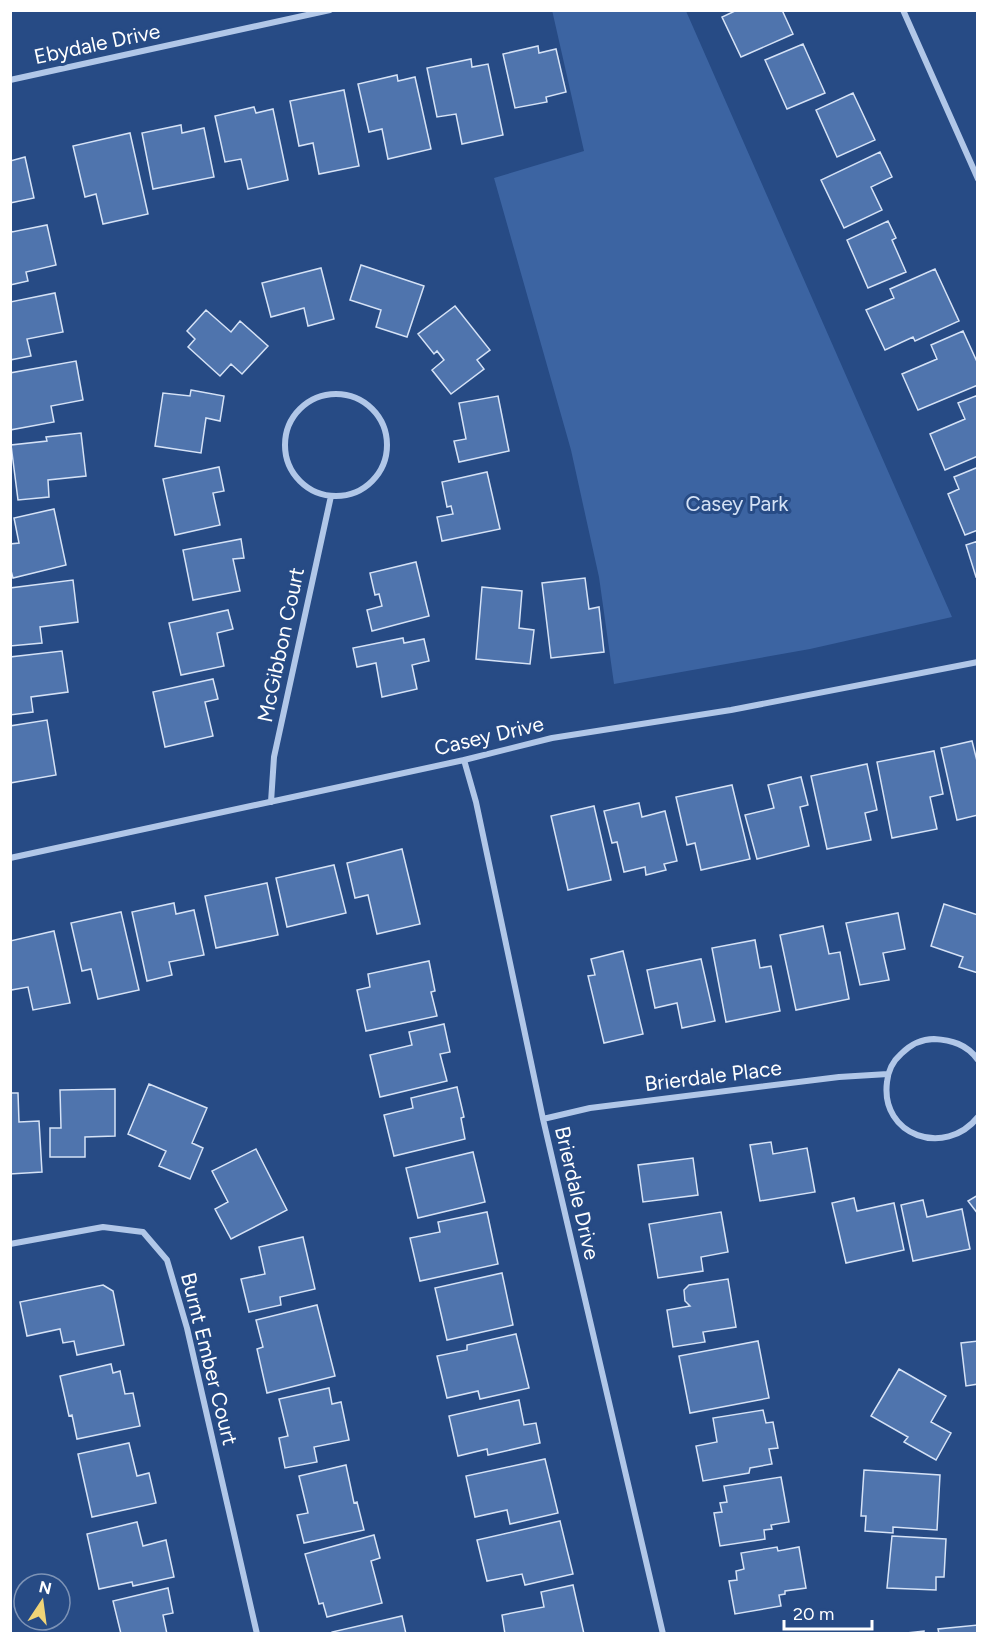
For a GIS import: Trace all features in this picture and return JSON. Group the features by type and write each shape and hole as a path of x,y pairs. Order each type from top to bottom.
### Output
{"street":[{"name":"Ebydale Drive","path":"10,80 330,10"},
{"path":"903,10 978,179"},
{"path":"337,394 355,397 372,408 382,423 387,441 386,459 378,475 365,487 349,495 331,496 313,491 299,481 289,466 284,442 288,425 298,410 312,399 337,394"},
{"name":"McGibbon Court","path":"271,802 274,757 331,496"},
{"name":"Casey Drive","path":"10,858 464,760 552,738 731,710 978,662"},
{"name":"Brierdale Drive","path":"464,760 476,802 543,1119 663,1634"},
{"path":"978,1060 965,1047 949,1040 926,1039 909,1046 896,1058 888,1074 886,1091 895,1118 916,1135 933,1139 954,1136 969,1128 978,1117"},
{"name":"Brierdale Place","path":"543,1119 590,1108 839,1077 888,1074"},
{"name":"Burnt Ember Court","path":"10,1244 103,1227 113,1228 143,1232 167,1260 187,1328 257,1634"}],"green space":[{"name":"Casey Park","path":"552,10 686,11 952,617 810,649 614,684 599,577 571,450 494,178 584,151"}],"building":[{"path":"737,10 782,10 793,34 741,57 722,17"},
{"path":"803,44 825,93 787,109 765,60"},
{"path":"538,46 539,53 556,49 566,92 546,97 547,102 515,108 503,54"},
{"path":"471,59 472,67 488,64 503,135 462,144 456,114 437,117 427,68"},
{"path":"397,75 398,81 415,77 431,149 388,159 382,129 369,132 358,84"},
{"path":"344,90 359,166 319,174 313,143 299,146 290,101"},
{"path":"853,93 875,140 837,157 816,110"},
{"path":"254,107 256,113 273,109 288,180 248,189 241,159 225,162 215,116"},
{"path":"181,125 182,133 204,128 214,177 153,189 142,133"},
{"path":"130,133 148,214 103,224 96,194 85,197 73,146"},
{"path":"880,152 892,177 871,187 882,210 844,228 821,180"},
{"path":"25,157 34,198 10,203 10,161"},
{"path":"888,221 896,238 892,240 906,272 868,288 847,240"},
{"path":"47,225 56,265 26,272 28,281 10,285 10,228 12,232"},
{"path":"361,265 424,286 407,337 376,327 381,310 350,300"},
{"path":"321,268 334,319 308,326 304,308 271,317 262,283"},
{"path":"935,269 959,321 915,341 913,337 885,350 866,310 894,298 890,289"},
{"path":"55,293 63,332 27,339 31,356 10,360 10,302"},
{"path":"455,306 490,350 477,360 484,369 451,394 432,370 444,360 437,351 434,354 418,334"},
{"path":"206,310 231,332 240,321 268,346 242,374 231,364 220,376 188,347 195,339 187,331"},
{"path":"963,331 978,364 978,385 918,410 902,374 937,359 931,345"},
{"path":"76,361 83,400 51,406 54,422 10,430 10,373"},
{"path":"191,390 224,396 220,421 206,418 201,453 155,446 163,393 190,396"},
{"path":"978,395 978,456 945,470 930,434 965,419 958,403"},
{"path":"498,396 509,451 459,462 454,441 466,439 459,403"},
{"path":"81,433 86,476 48,480 49,497 18,500 11,445 47,441 46,437"},
{"path":"219,467 224,491 213,493 220,525 175,535 163,479"},
{"path":"976,468 978,471 978,530 965,535 948,494 959,489 954,477"},
{"path":"487,472 500,529 442,541 437,517 453,514 451,506 447,507 442,482"},
{"path":"54,509 66,565 13,578 10,567 10,544 19,543 14,518"},
{"path":"241,539 244,558 233,559 240,591 193,600 183,550"},
{"path":"978,541 978,576 976,577 966,545"},
{"path":"416,562 429,616 372,631 367,610 382,606 379,594 375,595 370,573"},
{"path":"585,578 589,609 599,607 604,652 551,658 542,583"},
{"path":"73,580 78,622 40,627 42,643 10,646 10,588"},
{"path":"482,587 522,591 519,628 534,630 530,664 476,659"},
{"path":"228,610 233,629 217,633 224,666 181,675 169,623"},
{"path":"403,638 404,643 424,639 429,661 412,665 417,689 382,697 376,663 357,667 353,648"},
{"path":"62,651 68,692 31,697 33,712 10,715 10,657"},
{"path":"213,679 218,699 205,702 213,736 165,747 153,692"},
{"path":"47,720 56,775 10,783 10,726"},
{"path":"972,741 978,765 978,815 957,820 941,748"},
{"path":"934,751 943,794 930,797 937,829 892,838 877,762"},
{"path":"867,764 877,810 865,813 871,840 827,849 811,776"},
{"path":"801,777 808,805 800,807 809,846 757,859 745,815 774,808 768,785"},
{"path":"732,785 750,859 701,870 695,843 687,845 676,797"},
{"path":"639,803 642,817 665,811 677,861 664,864 666,870 646,875 645,867 624,872 617,842 612,843 604,811"},
{"path":"594,806 611,880 568,890 551,816"},
{"path":"402,849 420,924 377,934 368,895 355,898 347,863"},
{"path":"334,865 346,913 287,927 276,878"},
{"path":"267,883 278,935 216,948 205,896"},
{"path":"174,903 176,914 194,910 204,955 169,962 172,975 147,981 132,912"},
{"path":"944,904 978,915 978,973 959,967 963,957 931,946"},
{"path":"121,912 139,990 98,999 91,969 82,971 71,923"},
{"path":"898,913 905,949 883,953 889,980 860,985 846,923"},
{"path":"823,926 829,954 840,952 849,999 796,1010 780,935"},
{"path":"54,931 70,1003 33,1010 28,987 11,990 10,941"},
{"path":"755,940 760,968 771,966 780,1011 726,1022 712,948"},
{"path":"623,951 643,1034 604,1043 588,976 595,975 591,959"},
{"path":"701,959 715,1021 682,1028 677,1003 655,1008 647,970"},
{"path":"429,961 435,991 431,992 437,1016 366,1031 357,990 370,987 368,974"},
{"path":"444,1024 450,1052 440,1054 447,1081 380,1097 370,1055 412,1045 409,1032"},
{"path":"149,1084 207,1108 192,1143 203,1148 190,1179 159,1166 166,1151 128,1134"},
{"path":"457,1087 464,1117 461,1118 465,1139 394,1156 384,1115 413,1108 411,1098"},
{"path":"115,1089 115,1136 85,1137 85,1157 50,1157 50,1128 61,1128 60,1090"},
{"path":"10,1093 18,1093 19,1122 39,1121 42,1172 10,1174"},
{"path":"771,1142 773,1154 807,1148 815,1192 760,1201 750,1145"},
{"path":"256,1149 287,1210 231,1239 215,1209 228,1202 212,1171"},
{"path":"473,1152 485,1202 418,1218 406,1168"},
{"path":"693,1158 698,1195 643,1202 638,1165"},
{"path":"978,1195 978,1214 968,1201"},
{"path":"854,1198 857,1211 894,1203 904,1250 846,1263 832,1203"},
{"path":"923,1200 927,1217 962,1209 970,1249 913,1261 901,1205"},
{"path":"487,1212 498,1264 420,1281 410,1238 440,1232 438,1222"},
{"path":"721,1212 728,1252 701,1257 703,1271 658,1278 649,1224"},
{"path":"303,1237 315,1289 280,1297 281,1305 249,1312 241,1279 265,1274 259,1247"},
{"path":"502,1273 513,1325 447,1340 435,1288"},
{"path":"728,1279 736,1327 703,1332 705,1342 673,1347 667,1310 690,1306 685,1301 684,1290 689,1285"},
{"path":"103,1285 113,1291 124,1345 77,1355 74,1341 63,1343 60,1329 27,1336 20,1302"},
{"path":"317,1305 335,1376 267,1393 257,1349 263,1347 256,1320"},
{"path":"516,1334 529,1388 480,1399 478,1391 447,1398 437,1356 467,1350 467,1345"},
{"path":"758,1341 769,1398 690,1413 679,1356"},
{"path":"978,1341 978,1384 966,1386 961,1343"},
{"path":"111,1364 113,1373 120,1371 125,1394 133,1393 140,1426 77,1439 60,1376"},
{"path":"899,1369 946,1396 931,1422 951,1433 936,1460 904,1442 908,1437 871,1416"},
{"path":"329,1388 332,1404 341,1402 349,1440 314,1447 317,1462 285,1468 279,1438 288,1436 279,1399"},
{"path":"519,1400 524,1425 536,1423 540,1443 488,1455 487,1449 458,1456 449,1416"},
{"path":"763,1410 766,1423 773,1422 778,1448 769,1449 772,1464 750,1468 749,1473 703,1481 696,1446 717,1442 713,1418"},
{"path":"129,1443 137,1476 149,1473 156,1503 92,1517 78,1454"},
{"path":"545,1459 558,1513 510,1524 507,1510 475,1517 466,1476"},
{"path":"346,1465 354,1503 357,1502 364,1530 304,1543 297,1515 308,1513 299,1476"},
{"path":"864,1470 940,1475 937,1530 893,1527 893,1533 865,1531 866,1516 861,1516"},
{"path":"781,1477 789,1522 771,1525 772,1529 764,1530 765,1539 720,1546 714,1513 722,1512 720,1503 727,1502 724,1486"},
{"path":"560,1521 573,1574 525,1585 522,1574 487,1581 477,1540"},
{"path":"137,1522 143,1546 166,1540 174,1577 133,1586 132,1582 99,1589 87,1534"},
{"path":"374,1535 380,1558 371,1561 382,1603 327,1617 323,1603 319,1604 305,1554"},
{"path":"892,1536 946,1539 944,1577 936,1577 936,1590 887,1588"},
{"path":"777,1547 778,1551 799,1547 806,1588 785,1591 785,1594 779,1595 781,1606 735,1614 729,1581 737,1580 736,1571 744,1569 741,1553"},
{"path":"573,1585 584,1634 505,1634 502,1615 544,1607 541,1592"},
{"path":"168,1588 173,1613 163,1615 167,1634 121,1634 113,1601"},
{"path":"402,1616 406,1634 332,1634 332,1632"},
{"path":"978,1625 978,1634 939,1634 938,1629"},
{"path":"924,1631 924,1634 897,1634"}]}
